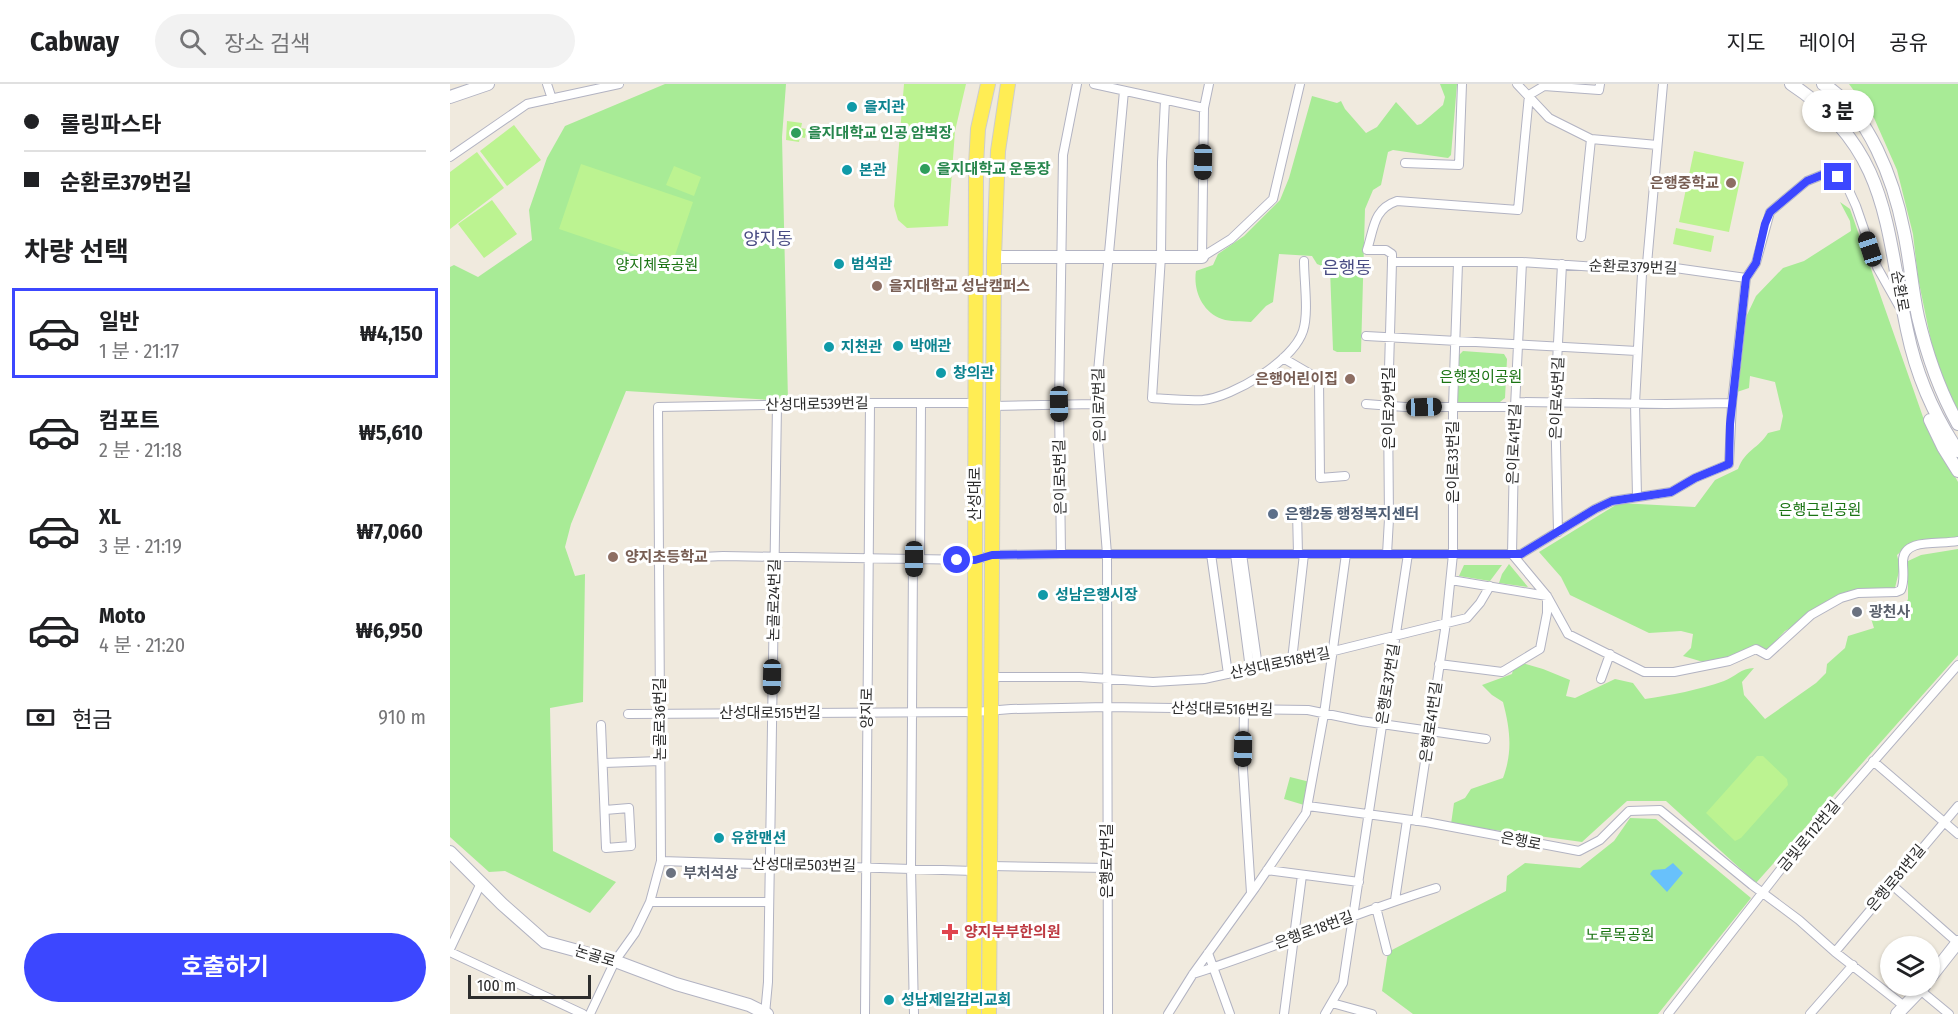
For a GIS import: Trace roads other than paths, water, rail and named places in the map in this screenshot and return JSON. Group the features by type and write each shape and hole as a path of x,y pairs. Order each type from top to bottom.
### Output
{"main road":[{"path":"450,97 488,84"},
{"name":"산성대로","path":"974,1014 975,165 978,129 988,84"},
{"name":"산성대로","path":"989,1014 993,711 994,257 998,151 1008,84"},
{"name":"순환로","path":"1791,84 1810,96 1834,118 1849,137 1873,179 1887,219 1904,314 1920,378 1931,405 1958,451"},
{"name":"순환로","path":"1823,84 1855,113 1882,161 1904,229 1924,342 1945,400 1958,424"},
{"path":"994,257 1202,256"},
{"path":"1924,342 1958,406"},
{"path":"1920,378 1929,418 1958,471"},
{"name":"논골로","path":"450,852 545,942 615,961 647,975 749,1005 766,1013"},
{"path":"1940,965 1958,942"},
{"path":"1900,1010 1914,996"}],"street":[{"path":"547,84 552,99"},
{"path":"450,157 527,104 619,84"},
{"name":"은이로5번길","path":"1061,554 1059,404 1063,155 1077,84"},
{"path":"1094,84 1121,88 1204,108"},
{"path":"1202,256 1204,108 1209,84"},
{"path":"1202,256 1231,239 1273,199 1300,84"},
{"path":"1405,163 1459,165 1462,84"},
{"path":"1517,84 1549,118 1592,139 1657,145"},
{"path":"1529,95 1544,86 1599,90 1600,84"},
{"path":"1637,497 1635,403 1641,274 1647,264 1663,84"},
{"name":"은이로7번길","path":"1108,678 1107,554 1095,404 1117,159 1121,88"},
{"name":"순환로379번길","path":"1529,95 1518,210 1397,201 1386,204 1379,214 1373,226 1367,250 1386,250 1392,254 1392,262 1522,262 1627,269 1647,264 1746,278"},
{"path":"1166,100 1162,162 1161,256 1152,398 1203,400 1222,396 1238,389 1283,358 1293,348 1303,332 1305,320 1304,261"},
{"path":"1581,237 1592,139"},
{"path":"660,559 723,556 975,560 992,555 1061,554 1521,554 1612,501 1671,492 1695,478 1729,464 1732,403 1746,278 1756,263 1770,212 1807,181 1822,175 1838,177 1846,184 1877,267 1904,314"},
{"name":"은이로29번길","path":"1387,554 1392,262"},
{"name":"은이로41번길","path":"1512,554 1515,404 1522,262"},
{"name":"은이로33번길","path":"1451,580 1453,406 1458,263"},
{"name":"은이로45번길","path":"1558,532 1555,402 1562,264"},
{"path":"1366,336 1637,351"},
{"path":"1283,358 1319,379 1320,478 1345,476"},
{"path":"1366,404 1405,407 1555,402 1666,405 1732,403"},
{"name":"양지로","path":"865,1014 870,403"},
{"name":"산성대로539번길","path":"658,407 975,403"},
{"path":"914,1014 911,868 913,624 921,404"},
{"path":"993,406 1095,404"},
{"name":"논골로24번길","path":"766,1013 777,405"},
{"name":"논골로36번길","path":"590,1014 615,961 636,933 650,902 661,861 658,407"},
{"path":"1292,660 1301,554 1297,511"},
{"path":"1512,554 1547,596 1568,634 1610,654 1623,663 1644,672 1657,673 1729,661 1756,649 1767,655 1812,615 1841,598 1858,593 1901,590 1904,582 1903,554 1905,550 1912,546 1958,541"},
{"path":"1211,554 1228,674"},
{"path":"1238,554 1254,668"},
{"path":"1168,1014 1193,974 1306,813 1334,651 1346,554"},
{"name":"은행로37번길","path":"1325,1014 1343,983 1408,554"},
{"path":"1451,580 1547,596"},
{"name":"은행로41번길","path":"1395,900 1429,730 1451,580"},
{"name":"산성대로518번길","path":"992,677 1108,678 1153,682 1204,679 1334,651 1467,618 1480,603 1490,586"},
{"path":"1439,663 1502,672 1540,649 1547,613 1547,596"},
{"path":"1601,679 1610,654"},
{"name":"금빛로112번길","path":"1668,1014 1762,891 1958,664"},
{"name":"은행로7번길","path":"1108,678 1108,1014"},
{"name":"산성대로516번길","path":"975,712 1011,709 1107,708 1308,710 1486,739"},
{"path":"1244,709 1243,769 1251,893"},
{"name":"산성대로515번길","path":"628,714 975,712"},
{"path":"602,725 606,848 631,846 629,808 605,810"},
{"path":"604,763 660,761"},
{"path":"1873,761 1958,834"},
{"name":"은행로","path":"1308,806 1412,820 1579,851 1600,840 1629,811 1660,810 1799,920 1853,965 1900,1010"},
{"name":"은행로81번길","path":"1835,952 1958,806"},
{"name":"산성대로503번길","path":"661,861 974,871"},
{"path":"990,866 1107,868"},
{"path":"1267,870 1359,882"},
{"path":"1284,1014 1302,875"},
{"path":"481,883 450,950 583,1014"},
{"path":"1891,884 1958,942"},
{"name":"은행로18번길","path":"1193,974 1293,939 1376,906 1436,888"},
{"path":"650,902 768,903"},
{"path":"1376,906 1387,951"},
{"path":"1208,953 1230,1014"},
{"path":"1810,1014 1853,965"},
{"path":"1930,996 1949,1014"},
{"path":"1332,1003 1372,1014"}],"water":[{"path":"1673,863 1683,873 1667,892 1650,874 1653,870 1665,869"}],"place":[{"name":"을지관","path":"852,107"},
{"name":"을지대학교 인공 암벽장","path":"796,133"},
{"name":"을지대학교 운동장","path":"925,169"},
{"name":"본관","path":"847,170"},
{"name":"은행중학교","path":"1731,183"},
{"name":"범석관","path":"839,264"},
{"name":"을지대학교 성남캠퍼스","path":"877,286"},
{"name":"박애관","path":"898,346"},
{"name":"지천관","path":"829,347"},
{"name":"창의관","path":"941,373"},
{"name":"은행어린이집","path":"1350,379"},
{"name":"은행2동 행정복지센터","path":"1273,514"},
{"name":"양지초등학교","path":"613,557"},
{"name":"성남은행시장","path":"1043,595"},
{"name":"광천사","path":"1857,612"},
{"name":"유한맨션","path":"719,838"},
{"name":"부처석상","path":"671,873"},
{"name":"양지부부한의원","path":"950,932"},
{"name":"성남제일감리교회","path":"889,1000"}],"district":[{"name":"양지동","path":"768,239"},
{"name":"은행동","path":"1347,268"}],"park label":[{"name":"양지체육공원","path":"657,265"},
{"name":"은행정이공원","path":"1481,377"},
{"name":"은행근린공원","path":"1820,510"},
{"name":"노루목공원","path":"1620,935"}]}
